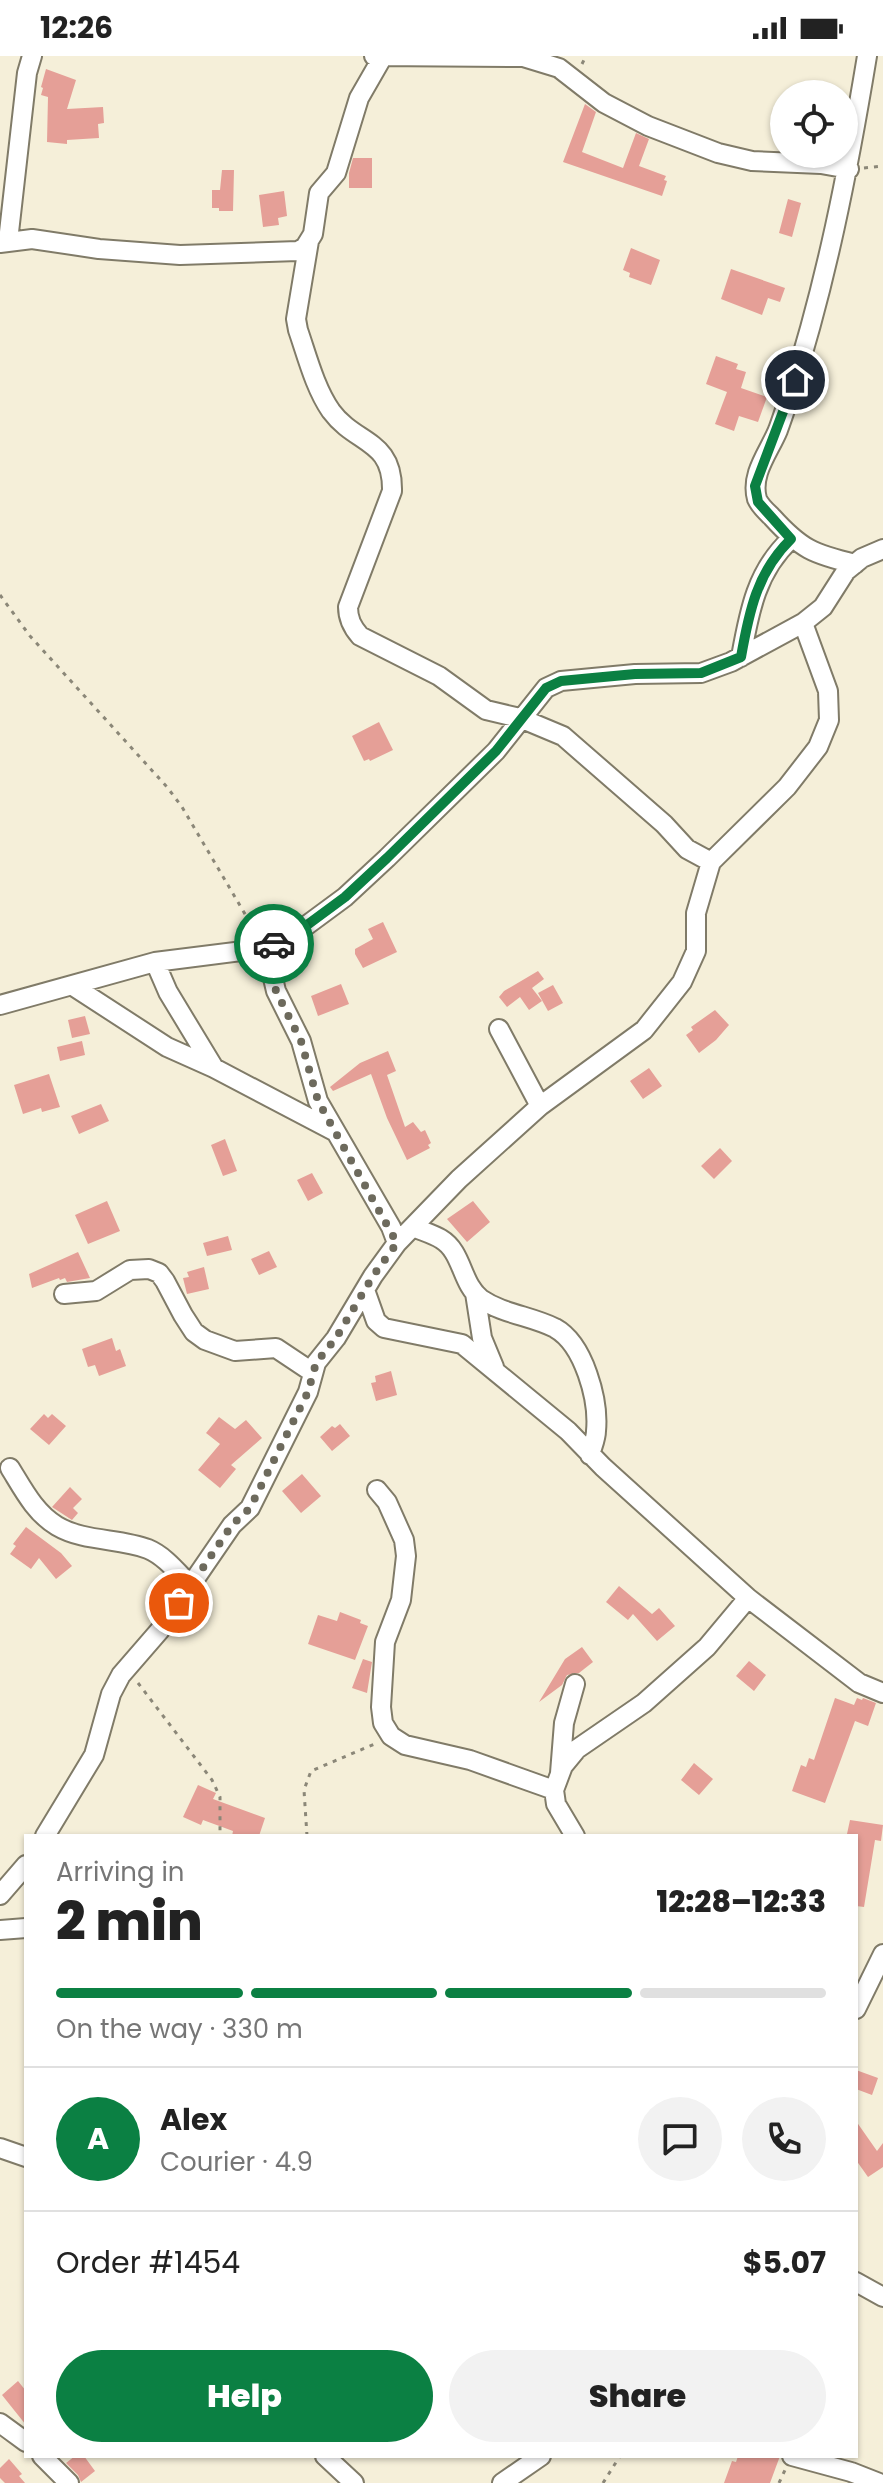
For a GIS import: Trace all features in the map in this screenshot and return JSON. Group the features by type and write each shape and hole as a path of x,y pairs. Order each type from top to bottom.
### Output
{"street":[{"path":"32,56 27,73 4,242 32,239 99,249 180,255 298,251 309,241"},
{"path":"855,564 829,558 791,539 758,502 755,486 760,466 777,433 819,298 849,169 867,56"},
{"path":"711,862 687,849 664,824 563,736 520,718 486,710 439,676 360,636 353,627 348,607 392,491 393,474 379,450 338,420 321,395 296,319 309,241 315,227 319,193 336,173 359,98 378,57 523,57 559,68 604,103 648,126 718,153 752,161 821,164 849,169"},
{"path":"741,657 755,591 764,573 791,539"},
{"path":"0,1005 155,962 266,948 303,928 345,897 496,751 546,688 561,681 635,674 701,673 741,657 803,623 823,607 846,571 883,549"},
{"path":"46,1834 94,1755 111,1694 125,1668 160,1630 232,1525 250,1508 308,1392 312,1372 397,1243 459,1179 540,1106 644,1030 669,1001 696,951 696,913 711,862 787,787 818,747 829,720 828,691 803,623"},
{"path":"266,948 276,991 295,1027 318,1101 391,1227 397,1243"},
{"path":"155,962 168,992 214,1068"},
{"path":"73,986 167,1047 334,1131"},
{"path":"499,1029 540,1106"},
{"path":"413,1227 444,1240 460,1262 475,1293 496,1307 556,1329 570,1339 579,1351 594,1405 596,1431 590,1455"},
{"path":"64,1294 96,1291 130,1270 149,1269 159,1273 194,1332 205,1340 235,1351 276,1348 312,1372"},
{"path":"365,1290 376,1321 384,1328 456,1342 495,1370 568,1431 590,1455 748,1598 859,1683 883,1693"},
{"path":"475,1293 482,1338 495,1370"},
{"path":"10,1468 31,1503 55,1525 72,1532 146,1548 164,1559 191,1586"},
{"path":"377,1490 387,1502 404,1540 406,1556 401,1600 385,1642 381,1707 383,1723 391,1736 405,1745 557,1782"},
{"path":"557,1782 577,1749 644,1703 707,1647 748,1598"},
{"path":"574,1834 556,1804 562,1733 575,1684"},
{"path":"0,1895 24,1867"},
{"path":"0,1930 24,1928"},
{"path":"858,2006 876,1984 883,1954"},
{"path":"0,2148 24,2156"},
{"path":"858,2283 883,2297"},
{"path":"0,2423 24,2441"},
{"path":"44,2458 69,2483"},
{"path":"327,2458 354,2483"},
{"path":"502,2483 538,2458"},
{"path":"800,2458 879,2483"}],"path":[{"path":"0,595 30,636 167,787 266,948"},
{"path":"125,1668 212,1780 220,1797 220,1834"},
{"path":"307,1834 304,1790 311,1771 345,1759 391,1736"},
{"path":"603,2483 619,2458"}],"building":[{"path":"46,69 76,80 67,109 103,107 104,123 98,124 99,138 67,140 67,144 47,142 48,97 41,95"},
{"path":"585,104 596,112 582,152 623,168 636,133 649,139 639,166 666,176 662,196 563,162"},
{"path":"353,158 372,158 372,188 349,188"},
{"path":"222,170 234,170 233,211 212,208 212,190 220,190"},
{"path":"284,191 287,216 278,218 279,225 263,227 259,195"},
{"path":"788,199 801,203 792,237 779,233"},
{"path":"631,248 660,260 651,285 629,277 630,273 623,270"},
{"path":"731,269 785,288 780,302 768,298 762,315 721,299"},
{"path":"716,356 738,364 736,369 746,372 741,388 767,397 758,422 739,416 734,431 715,424 727,392 706,384"},
{"path":"379,722 393,750 364,761 352,736"},
{"path":"383,922 397,952 363,968 355,949 373,939 368,929"},
{"path":"538,971 544,979 532,988 542,1001 529,1010 520,997 507,1007 499,997 504,991"},
{"path":"341,984 349,1004 318,1016 311,996"},
{"path":"553,985 563,1003 548,1011 538,993"},
{"path":"715,1010 729,1025 699,1053 686,1035 693,1030 691,1027"},
{"path":"85,1016 90,1034 72,1038 68,1020"},
{"path":"82,1041 85,1055 60,1061 57,1047"},
{"path":"388,1051 396,1071 387,1075 405,1127 413,1122 421,1132 425,1130 431,1143 428,1145 430,1148 407,1160 371,1074 333,1091 330,1087 360,1063"},
{"path":"649,1068 662,1086 643,1099 630,1081"},
{"path":"49,1074 60,1107 42,1112 41,1108 23,1114 14,1085"},
{"path":"101,1104 109,1121 79,1134 71,1116"},
{"path":"225,1139 237,1171 223,1176 211,1145"},
{"path":"720,1148 732,1161 714,1179 701,1166"},
{"path":"312,1173 323,1193 308,1201 297,1180"},
{"path":"107,1201 120,1231 88,1244 75,1215"},
{"path":"473,1201 490,1222 467,1242 447,1219"},
{"path":"228,1236 232,1250 207,1256 203,1243"},
{"path":"269,1251 277,1267 259,1275 251,1259"},
{"path":"78,1252 90,1278 67,1282 65,1278 59,1278 32,1288 29,1274"},
{"path":"204,1267 209,1289 187,1294 183,1278 189,1277 187,1272"},
{"path":"112,1338 126,1366 99,1376 95,1365 88,1367 82,1349"},
{"path":"391,1371 397,1395 376,1401 371,1383 376,1382 375,1376"},
{"path":"44,1414 48,1418 52,1414 66,1426 49,1445 30,1429"},
{"path":"219,1417 235,1429 246,1420 262,1438 231,1465 236,1469 220,1488 198,1470 220,1444 206,1433"},
{"path":"340,1424 350,1436 332,1451 320,1437 332,1426 335,1428"},
{"path":"302,1474 321,1496 301,1513 282,1491"},
{"path":"70,1487 82,1499 73,1508 78,1513 72,1520 52,1507"},
{"path":"26,1527 61,1553 72,1566 56,1579 39,1558 31,1569 10,1554 16,1546 13,1544"},
{"path":"619,1586 652,1614 659,1608 675,1626 657,1641 633,1614 628,1620 606,1602"},
{"path":"340,1612 368,1626 355,1660 308,1644 318,1615 337,1621"},
{"path":"582,1647 593,1662 579,1673 567,1675 562,1685 539,1702 565,1659"},
{"path":"363,1659 372,1662 367,1693 352,1688"},
{"path":"749,1661 766,1675 754,1691 736,1676"},
{"path":"835,1698 854,1705 857,1698 876,1703 868,1726 855,1721 825,1803 792,1791 801,1765 806,1767 809,1758 814,1760"},
{"path":"694,1763 713,1779 699,1795 681,1780"},
{"path":"198,1785 216,1793 213,1799 265,1818 260,1834 232,1834 233,1831 203,1820 201,1825 183,1817"},
{"path":"850,1820 883,1825 881,1841 875,1840 864,1907 858,1906 858,1834 847,1834"},
{"path":"858,2071 878,2078 872,2095 858,2090"},
{"path":"858,2124 877,2151 883,2143 883,2167 868,2177 858,2163"},
{"path":"18,2381 24,2388 24,2422 2,2395"},
{"path":"72,2458 85,2458 95,2471 81,2482 66,2463"},
{"path":"737,2458 779,2458 770,2483 724,2483 732,2461 736,2462"},
{"path":"9,2459 22,2474 19,2476 25,2483 5,2483 0,2478 0,2468"}],"way so far":[{"path":"179,1603 232,1525 250,1508 260,1492 308,1392 316,1363 336,1338 397,1243 391,1227 318,1101 301,1041 276,991 266,948 274,944"}],"route":[{"path":"274,944 303,928 345,897 387,858 496,751 546,688 561,681 635,674 701,673 741,657 755,591 764,573 791,539 758,502 755,486 795,380"}]}
